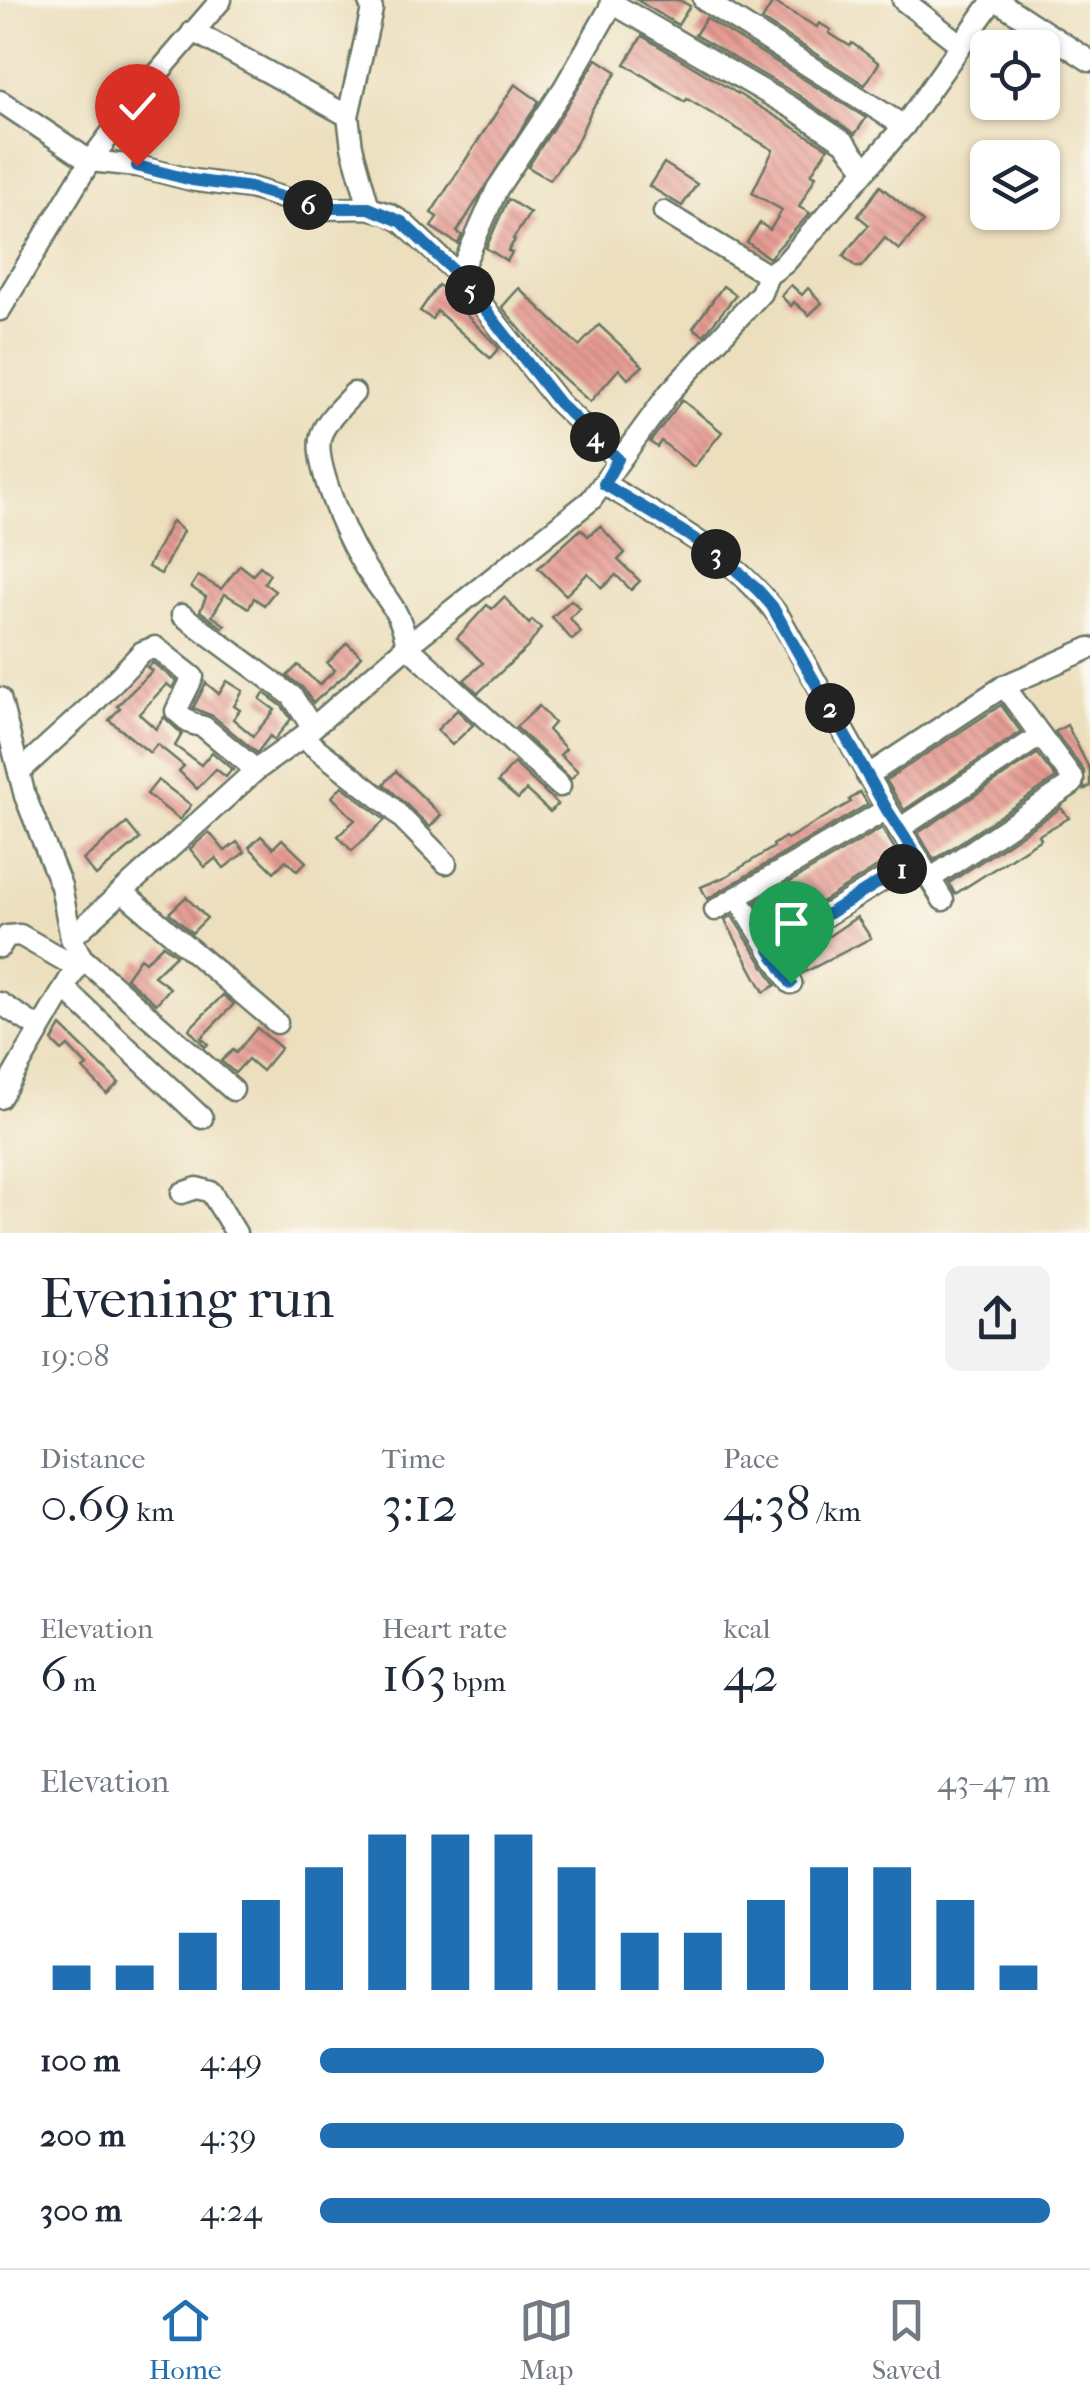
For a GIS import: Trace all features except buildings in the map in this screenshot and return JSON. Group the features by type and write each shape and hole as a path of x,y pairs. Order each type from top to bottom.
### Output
{"street":[{"path":"0,310 90,161 220,0"},
{"path":"368,0 372,9 348,116 369,208"},
{"path":"704,0 904,126"},
{"path":"903,0 960,45"},
{"path":"71,938 256,770 571,518 604,484 618,459 669,393 761,292 768,275 785,263 904,126 994,0 1090,61"},
{"path":"458,275 498,189 564,88 612,2 791,107 844,142 865,168"},
{"path":"192,31 348,116"},
{"path":"0,100 90,161 251,188 331,211 369,208 402,222 458,275 559,403 618,459"},
{"path":"664,212 768,275"},
{"path":"354,393 324,428 318,448 341,520 360,561 403,619 407,646 560,786"},
{"path":"604,484 706,546 765,598 943,900"},
{"path":"163,654 186,609 292,696 308,732 446,863"},
{"path":"19,772 90,708 142,652 155,647 194,676 176,710 190,723 204,727 256,770"},
{"path":"868,776 1004,686 1090,648"},
{"path":"930,879 1072,784 1072,778 1004,686"},
{"path":"0,698 19,772 60,886 79,962 1,1091"},
{"path":"900,829 1040,736"},
{"path":"715,910 887,810"},
{"path":"770,950 918,858"},
{"path":"124,893 278,1023"},
{"path":"737,897 791,983"},
{"path":"0,947 6,936 20,935 79,962 233,1090"},
{"path":"64,988 202,1118"},
{"path":"0,1003 40,1028"},
{"path":"182,1193 197,1188 211,1192 236,1233"}],"route":[{"path":"137,166 192,180 251,188 331,211 369,208 402,222 458,275 559,403 618,459 604,484 706,546 772,606 918,858 770,950 791,983"}]}
